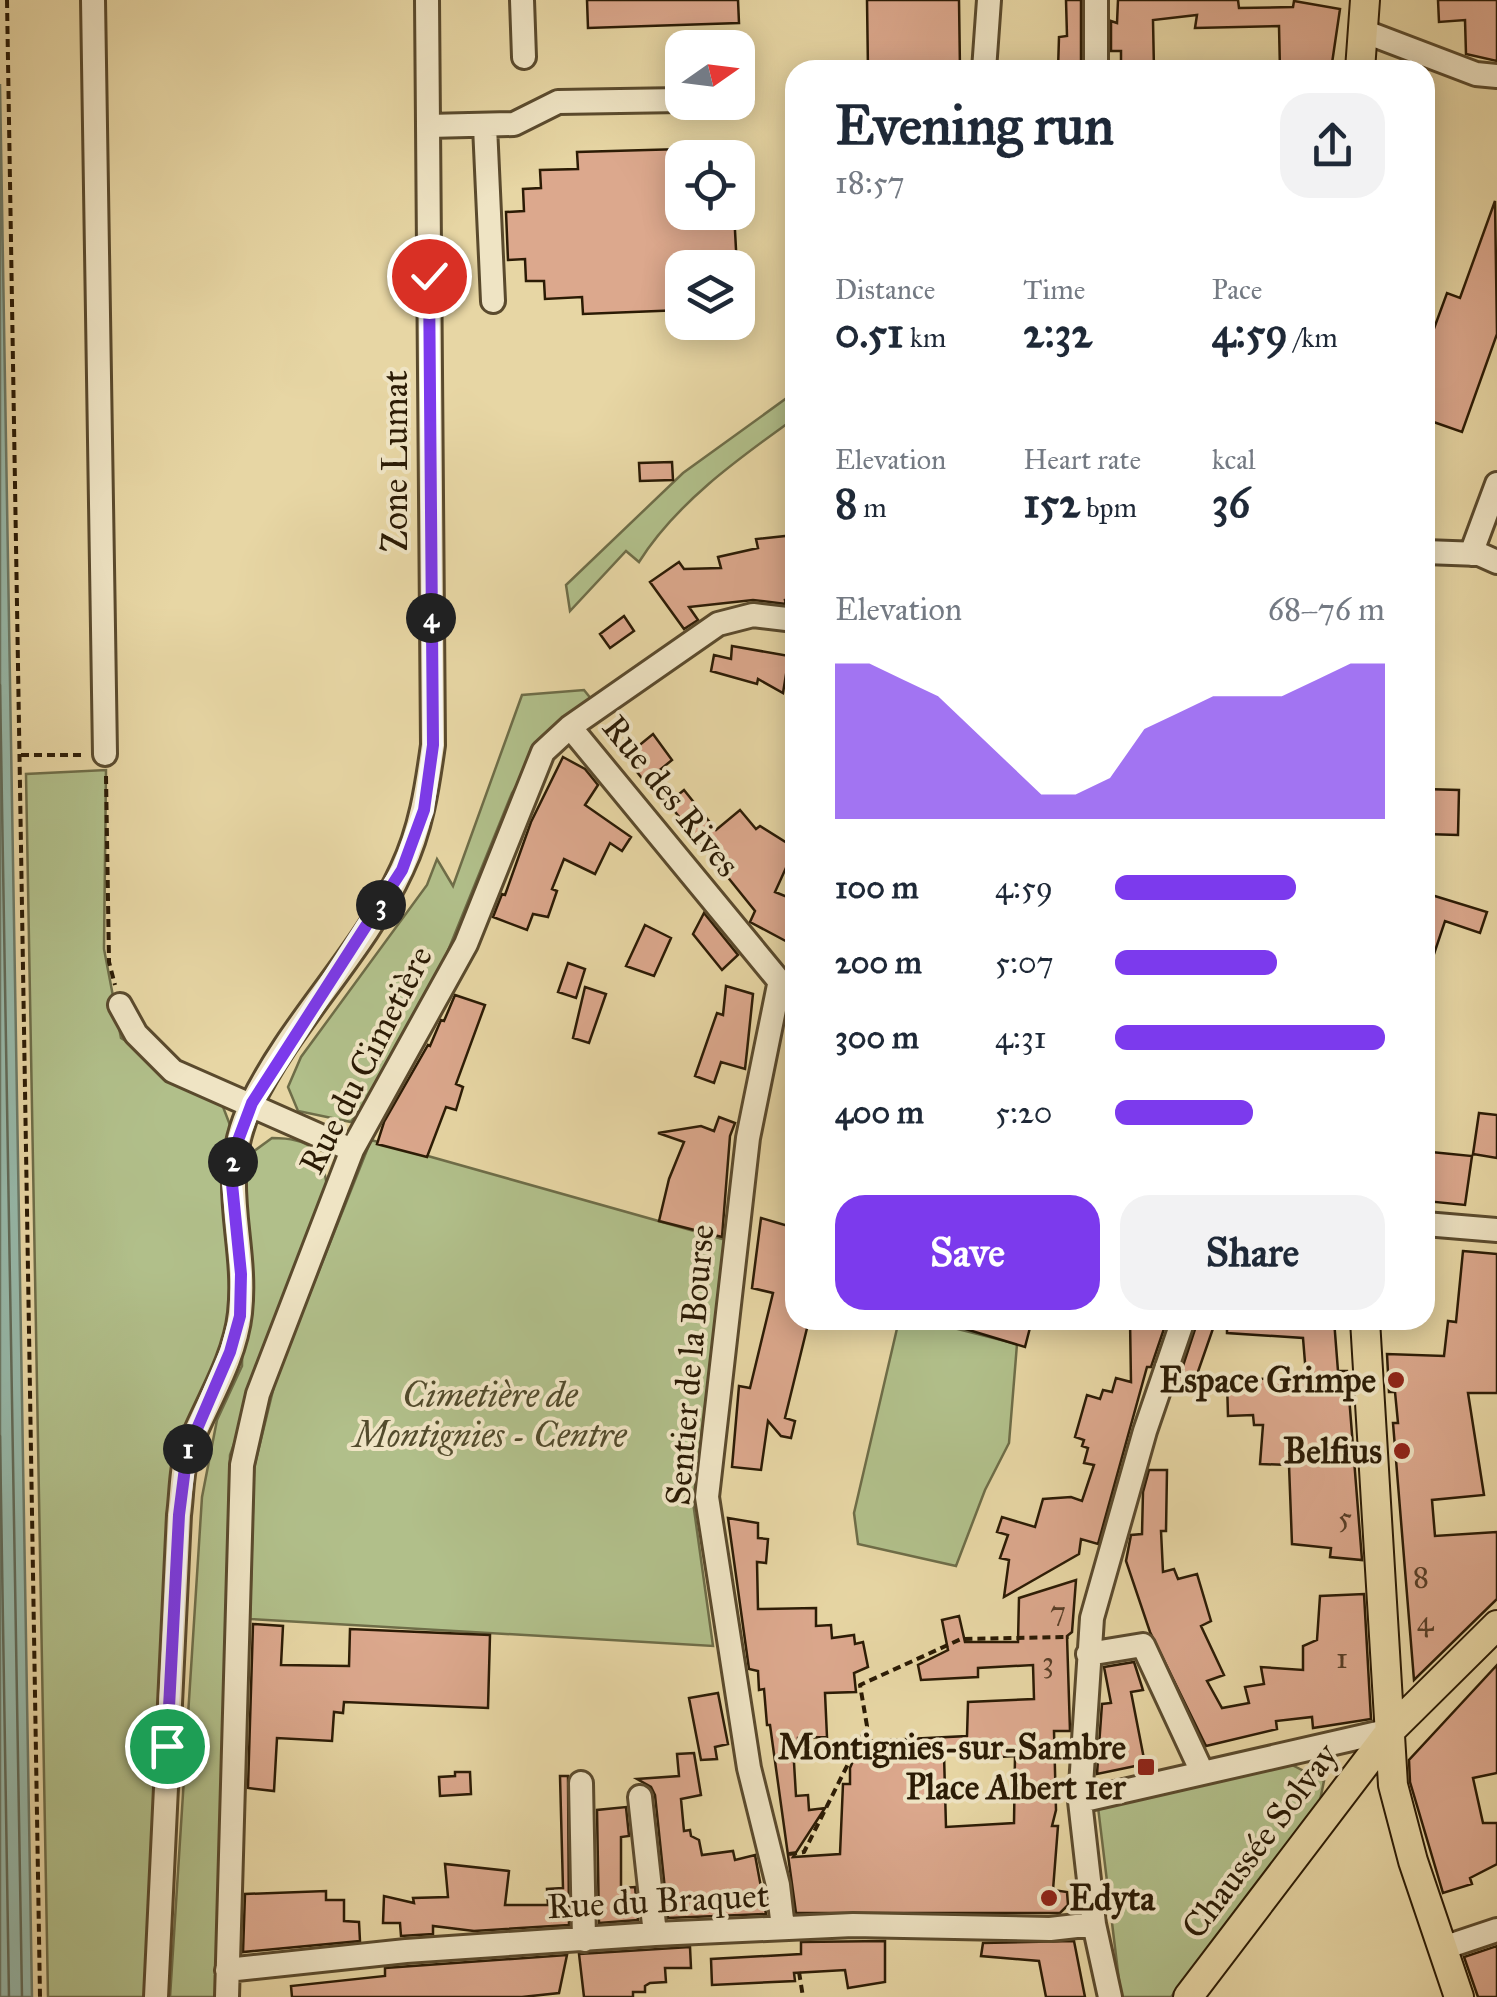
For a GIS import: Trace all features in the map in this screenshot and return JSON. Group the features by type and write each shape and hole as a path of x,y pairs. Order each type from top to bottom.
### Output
{"main road":[{"path":"1361,60 1365,0"},
{"path":"1365,1330 1393,1784 1413,1861 1459,1997"},
{"name":"Chaussée Solvay","path":"1188,1997 1392,1730 1497,1624"}],"street":[{"path":"93,0 105,754"},
{"name":"Zone Lumat","path":"156,1997 179,1515 187,1452 230,1352 240,1316 241,1274 231,1174 252,1103 402,870 424,810 433,745 428,0"},
{"path":"522,0 524,57"},
{"path":"985,60 989,0"},
{"path":"1096,0 1096,60"},
{"path":"1362,31 1476,74 1497,76"},
{"path":"428,126 514,124 558,102 665,100"},
{"path":"485,126 492,301"},
{"path":"1471,554 1497,484"},
{"path":"1435,552 1471,554 1497,562"},
{"name":"Rue du Cimetière","path":"227,1997 242,1466 258,1394 352,1150 466,944 543,752 570,726 718,624 752,615 785,619"},
{"name":"Rue des Rives","path":"570,726 785,991"},
{"name":"Sentier de la Bourse","path":"783,1928 778,1885 748,1768 707,1498 748,1138 785,1000"},
{"path":"120,1004 136,1034 173,1071 352,1150"},
{"path":"1435,1225 1497,1230"},
{"path":"1110,1997 1094,1924 1080,1801 1089,1646 1092,1618 1146,1431 1181,1330"},
{"path":"1089,1646 1143,1645 1202,1772"},
{"path":"1080,1801 1392,1730"},
{"path":"581,1783 584,1940"},
{"path":"640,1797 655,1934"},
{"name":"Rue du Braquet","path":"227,1970 406,1951 655,1934 853,1925 1050,1930 1094,1924"},
{"path":"1443,1948 1497,1930"}],"path":[{"path":"7,0 40,1997"},
{"path":"20,755 105,754 109,962 120,1004"},
{"path":"770,1857 804,1852 867,1726 860,1685 961,1639 1089,1646"},
{"path":"799,1972 803,1997"}],"green space":[{"path":"785,399 785,425 690,501 639,562 626,551 570,611 566,585 683,473"},
{"path":"584,690 596,705 549,733 512,793 411,1042 351,1122 298,1111 288,1087 301,1057 427,885 437,859 453,886 522,695"},
{"path":"106,770 104,949 121,1038 220,1099 230,1125 233,1297 221,1352 194,1419 153,1997 48,1997 26,774"},
{"path":"272,1138 296,1140 312,1148 322,1163 327,1187 230,1455 216,1997 170,1997 202,1497 217,1420 242,1366 245,1194 250,1154"},
{"name":"Cimetière de Montignies - Centre","path":"371,1140 726,1240 693,1502 713,1646 250,1619 254,1468 276,1378"},
{"path":"897,1330 962,1330 1017,1344 1009,1443 985,1490 956,1566 858,1544 854,1513"},
{"path":"1290,1764 1324,1781 1318,1810 1171,1997 1121,1997 1098,1807"}],"water":[{"path":"0,84 32,1997 0,1997"}],"building":[{"path":"587,0 738,0 739,23 588,28"},
{"path":"867,0 959,0 960,60 868,60"},
{"path":"1066,0 1081,0 1081,60 1058,60 1059,37 1067,36"},
{"path":"1118,0 1238,0 1239,8 1293,7 1294,1 1340,9 1332,60 1280,60 1279,26 1195,28 1197,15 1153,20 1154,60 1121,60 1121,51 1111,51 1111,21 1117,23"},
{"path":"1438,0 1497,0 1497,61 1466,54 1465,20 1439,22"},
{"path":"665,149 665,230 735,230 736,250 665,250 665,311 583,314 582,297 545,299 544,281 526,281 525,259 508,260 506,212 524,211 523,189 541,188 540,170 578,169 577,152"},
{"path":"1495,201 1497,334 1462,432 1435,423 1435,326 1447,293 1460,298"},
{"path":"672,462 673,480 640,481 639,463"},
{"path":"785,536 785,604 753,600 689,607 698,620 684,629 650,582 679,562 684,569 721,568 718,557 758,548 756,539"},
{"path":"624,616 634,631 610,648 600,634"},
{"path":"732,646 785,655 783,693 758,679 757,684 711,671 714,655 731,659"},
{"path":"653,734 672,760 645,782 625,757"},
{"path":"563,757 585,769 598,785 585,805 631,837 622,851 610,843 595,874 564,859 552,889 557,891 548,917 533,914 527,930 493,917 531,822"},
{"path":"1435,789 1459,790 1458,835 1435,834"},
{"path":"684,790 716,830 740,810 756,829 760,826 785,842 785,870 775,892 785,896 785,941 750,922 755,911 668,803"},
{"path":"1435,896 1487,912 1480,933 1445,921 1435,951"},
{"path":"704,913 738,955 722,970 693,934"},
{"path":"645,925 671,938 654,976 626,966"},
{"path":"568,963 585,969 576,998 558,992"},
{"path":"726,986 753,994 745,1069 721,1062 714,1083 695,1076 717,1013 723,1015"},
{"path":"585,987 606,994 589,1043 573,1038"},
{"path":"455,995 485,1005 456,1084 463,1087 456,1110 446,1107 427,1157 377,1144 384,1122 430,1046 441,1020 444,1021"},
{"path":"1479,1113 1497,1115 1497,1158 1473,1154"},
{"path":"719,1117 735,1123 730,1136 722,1237 659,1221 669,1179 684,1142 658,1133 701,1126 714,1131"},
{"path":"1435,1152 1472,1156 1465,1205 1435,1202"},
{"path":"761,1218 785,1225 785,1330 807,1330 785,1418 795,1421 791,1438 781,1436 768,1421 761,1470 732,1467 739,1386 750,1388 773,1293 752,1288"},
{"path":"1463,1251 1497,1254 1497,1393 1468,1393 1484,1495 1432,1500 1435,1536 1497,1532 1497,1599 1414,1680 1393,1423 1398,1423 1395,1392 1389,1392 1387,1354 1444,1356 1448,1321 1456,1322"},
{"path":"969,1330 1029,1330 1025,1347"},
{"path":"1130,1330 1164,1330 1151,1367 1147,1367 1098,1544 1081,1539 1079,1554 1004,1597 1009,1560 1000,1558 1008,1535 997,1532 1002,1517 1035,1527 1043,1499 1071,1497 1082,1501 1094,1465 1084,1463 1088,1448 1082,1446 1084,1440 1075,1437 1087,1395 1100,1399 1103,1390 1112,1392 1116,1378 1131,1382"},
{"path":"1195,1330 1213,1330 1193,1386 1176,1387"},
{"path":"1335,1330 1338,1371 1347,1371 1362,1560 1330,1557 1331,1548 1292,1544 1289,1465 1260,1464 1263,1425 1254,1425 1253,1415 1228,1416 1227,1382 1306,1375 1303,1338 1227,1333"},
{"path":"1149,1470 1167,1470 1166,1531 1161,1531 1163,1572 1174,1569 1178,1579 1197,1574 1211,1621 1201,1626 1224,1675 1207,1681 1222,1708 1249,1703 1245,1687 1264,1684 1261,1667 1303,1670 1303,1646 1317,1640 1320,1596 1364,1594 1371,1719 1313,1728 1312,1717 1276,1721 1277,1729 1206,1746 1150,1632 1126,1561 1131,1535 1142,1534 1143,1492"},
{"path":"728,1518 758,1523 758,1538 768,1539 766,1563 757,1562 758,1609 816,1608 816,1626 831,1625 832,1638 854,1635 855,1644 863,1642 868,1667 854,1673 856,1692 825,1693 827,1737 798,1738 798,1746 793,1746 796,1796 808,1795 809,1810 825,1808 793,1857 840,1854 843,1784 850,1784 850,1768 859,1747 868,1747 868,1741 967,1736 968,1702 1034,1699 1033,1665 978,1668 978,1677 921,1680 918,1665 948,1650 942,1620 959,1616 965,1642 1018,1642 1019,1598 1076,1580 1072,1632 1067,1636 1070,1731 1054,1731 1056,1810 1052,1826 1058,1826 1053,1890 1067,1892 1068,1905 1060,1913 796,1913 764,1689 759,1690 758,1671 749,1669","holes":["986,1752 986,1758 1015,1756 1014,1823 946,1827 944,1754"]},
{"path":"253,1624 283,1626 281,1665 349,1666 350,1629 490,1635 488,1708 344,1702 343,1713 334,1712 332,1741 277,1738 274,1791 248,1788"},
{"path":"1134,1662 1143,1690 1131,1692 1145,1764 1097,1774 1102,1704 1111,1703 1104,1667"},
{"path":"1497,1665 1497,1773 1473,1778 1483,1823 1497,1823 1497,1864 1470,1878 1472,1884 1443,1893 1410,1782 1409,1760"},
{"path":"718,1693 728,1744 715,1747 717,1759 701,1760 689,1698"},
{"path":"694,1753 701,1795 681,1799 684,1831 690,1830 691,1836 699,1840 702,1855 733,1851 735,1860 755,1855 766,1914 668,1918 655,1795 651,1787 637,1779 679,1776 677,1754"},
{"path":"455,1772 470,1772 471,1794 440,1796 439,1777 455,1776"},
{"path":"560,1776 568,1776 569,1925 474,1931 433,1926 433,1934 401,1936 400,1923 383,1923 384,1896 414,1903 413,1898 448,1897 445,1864 509,1871 505,1905 548,1905 547,1889 563,1888"},
{"path":"626,1807 629,1836 621,1837 621,1888 635,1887 638,1920 599,1923 597,1810"},
{"path":"326,1891 326,1900 344,1900 344,1921 359,1922 360,1941 243,1952 245,1894"},
{"path":"885,1941 885,1982 848,1988 845,1970 794,1973 795,1981 712,1985 711,1959 801,1954 801,1942"},
{"path":"1074,1941 1085,1997 1046,1997 1039,1961 981,1956 983,1943"},
{"path":"1497,1946 1497,1997 1478,1997 1464,1957"},
{"path":"690,1947 691,1968 665,1968 666,1982 650,1983 645,1992 633,1992 633,1997 584,1997 579,1954"},
{"path":"567,1955 559,1993 522,1997 292,1997 291,1986 385,1976 385,1968"}],"place":[{"name":"Espace Grimpe","path":"1396,1380"},
{"name":"Belfius","path":"1402,1451"},
{"name":"Montignies-sur-Sambre Place Albert 1er","path":"1146,1767"},
{"name":"Edyta","path":"1049,1898"}],"route":[{"path":"167,1746 179,1515 187,1452 230,1352 240,1316 241,1274 232,1211 234,1151 252,1103 280,1056 402,870 424,810 433,745 429,276"}]}
